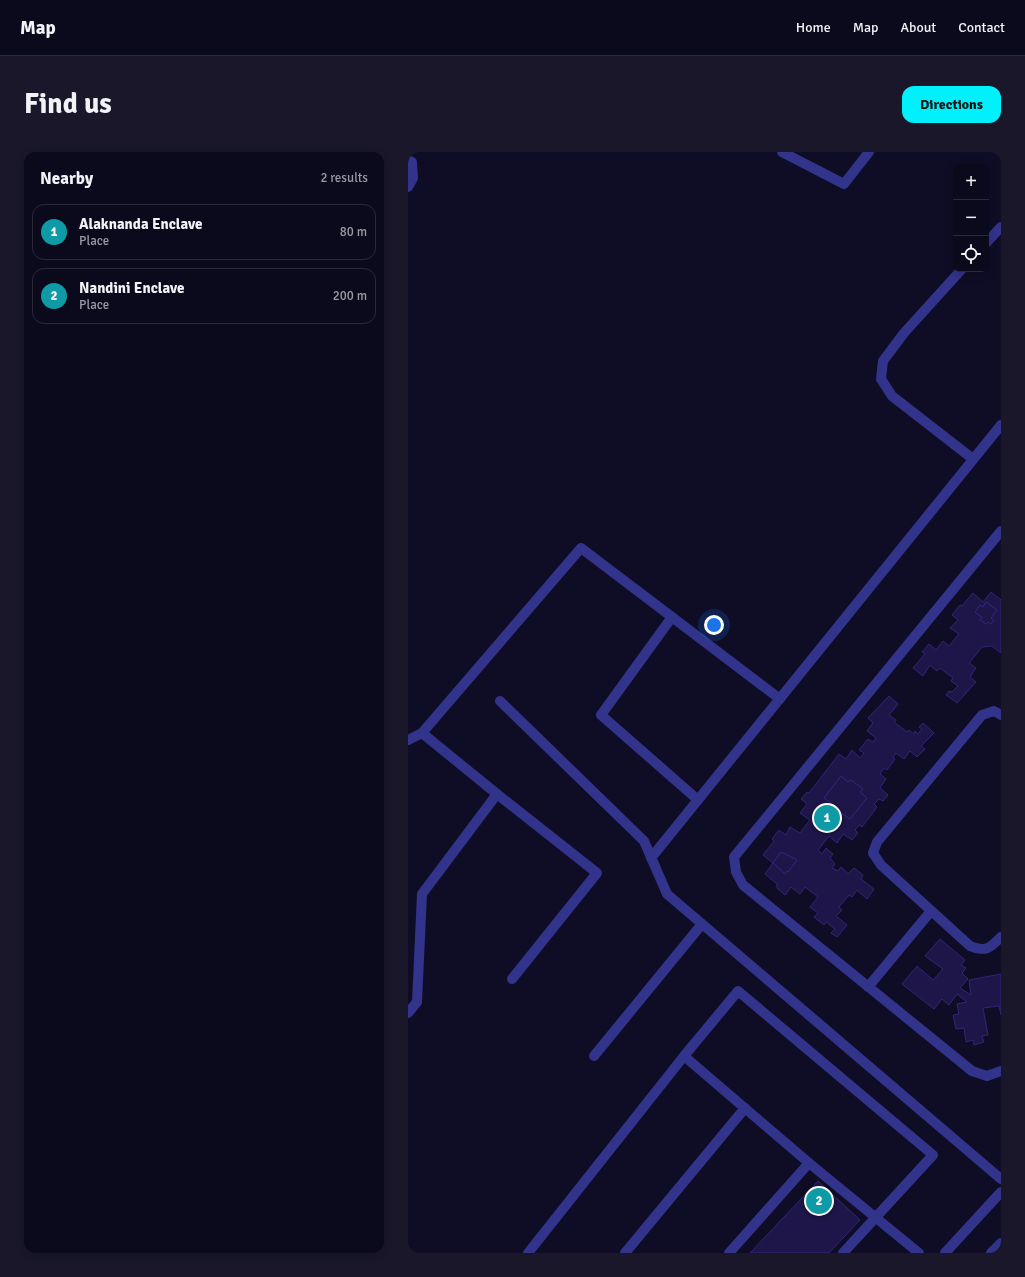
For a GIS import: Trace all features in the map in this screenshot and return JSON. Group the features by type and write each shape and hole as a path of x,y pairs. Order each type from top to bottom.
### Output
{"street":[{"path":"782,152 844,184 869,152"},
{"path":"408,160 412,162 413,178 408,186"},
{"path":"989,240 1001,227"},
{"path":"959,272 904,333 883,361 881,379 892,396 973,459"},
{"path":"651,858 1001,425"},
{"path":"1001,532 734,857 736,872 743,886 972,1071 987,1076 1001,1071"},
{"path":"408,740 422,732 581,548 780,699"},
{"path":"672,617 601,715 698,800"},
{"path":"500,701 644,842 667,894 1001,1179"},
{"path":"1001,715 994,711 982,715 877,842 873,853 881,865 970,946 981,950 991,947 1001,937"},
{"path":"422,732 497,794 597,873 512,979"},
{"path":"408,1013 417,1002 422,894 497,794"},
{"path":"868,987 932,912"},
{"path":"594,1056 702,924"},
{"path":"528,1253 684,1056 738,991 933,1155 843,1253"},
{"path":"684,1056 809,1163 919,1253"},
{"path":"625,1253 745,1108"},
{"path":"729,1253 809,1163"},
{"path":"945,1253 1001,1192"},
{"path":"991,1253 1001,1243"}],"building":[{"path":"991,592 1001,600 1001,653 992,646 982,647 969,663 976,668 970,677 976,682 957,703 946,695 949,691 952,692 958,686 951,681 953,678 940,668 937,671 930,665 923,676 913,668 925,654 922,652 929,644 936,650 943,641 949,646 959,634 950,628 958,620 952,615 960,605 962,606 973,593 983,602","holes":["986,602 997,610 991,618 994,620 991,624 988,622 986,624 980,620 982,617 975,612 980,605 983,607"]},
{"path":"986,602 997,610 991,618 994,620 991,624 988,622 986,624 980,620 982,617 975,612 980,605 983,607"},
{"path":"889,696 898,704 889,715 896,720 894,722 907,732 909,730 914,734 915,731 918,734 922,729 919,727 923,723 934,733 921,746 925,749 917,757 910,751 904,759 896,753 893,757 895,759 887,770 884,768 880,774 886,779 880,788 888,795 883,801 879,799 874,804 877,807 862,827 859,825 855,830 858,833 852,840 843,834 837,843 829,836 818,850 822,854 826,848 833,854 830,858 835,864 832,868 838,871 841,867 848,874 854,868 863,875 861,879 874,889 867,899 857,890 852,897 849,895 839,907 842,910 836,916 847,925 837,937 831,933 835,929 826,922 824,925 814,917 818,913 810,907 818,897 805,887 800,894 791,887 785,895 777,888 777,884 765,874 773,863 763,855 774,841 772,839 779,830 786,835 790,827 800,833 810,820 800,813 807,804 801,799 807,792 809,793 839,754 846,759 852,750 860,758 864,753 859,750 868,739 873,742 876,738 867,731 873,723 868,718","holes":["841,776 848,782 851,780 863,789 860,792 867,798 850,819 843,814 841,816 829,806 831,803 824,798","781,852 797,860 785,874 773,863"]},
{"path":"841,776 848,782 851,780 863,789 860,792 867,798 850,819 843,814 841,816 829,806 831,803 824,798"},
{"path":"781,852 797,860 785,874 773,863"},
{"path":"940,939 965,960 961,965 966,968 962,973 968,979 960,988 971,995 969,980 1001,974 1001,1015 999,1006 983,1008 988,1035 982,1036 984,1042 974,1045 973,1040 966,1042 964,1028 956,1029 953,1015 959,1014 957,1004 967,1002 957,994 949,1005 942,999 934,1009 902,984 917,966 933,980 943,969 925,956"},
{"path":"818,1181 860,1220 829,1253 750,1253"}],"place":[{"name":"Alaknanda Enclave","path":"827,818"},
{"name":"Nandini Enclave","path":"819,1201"}]}
